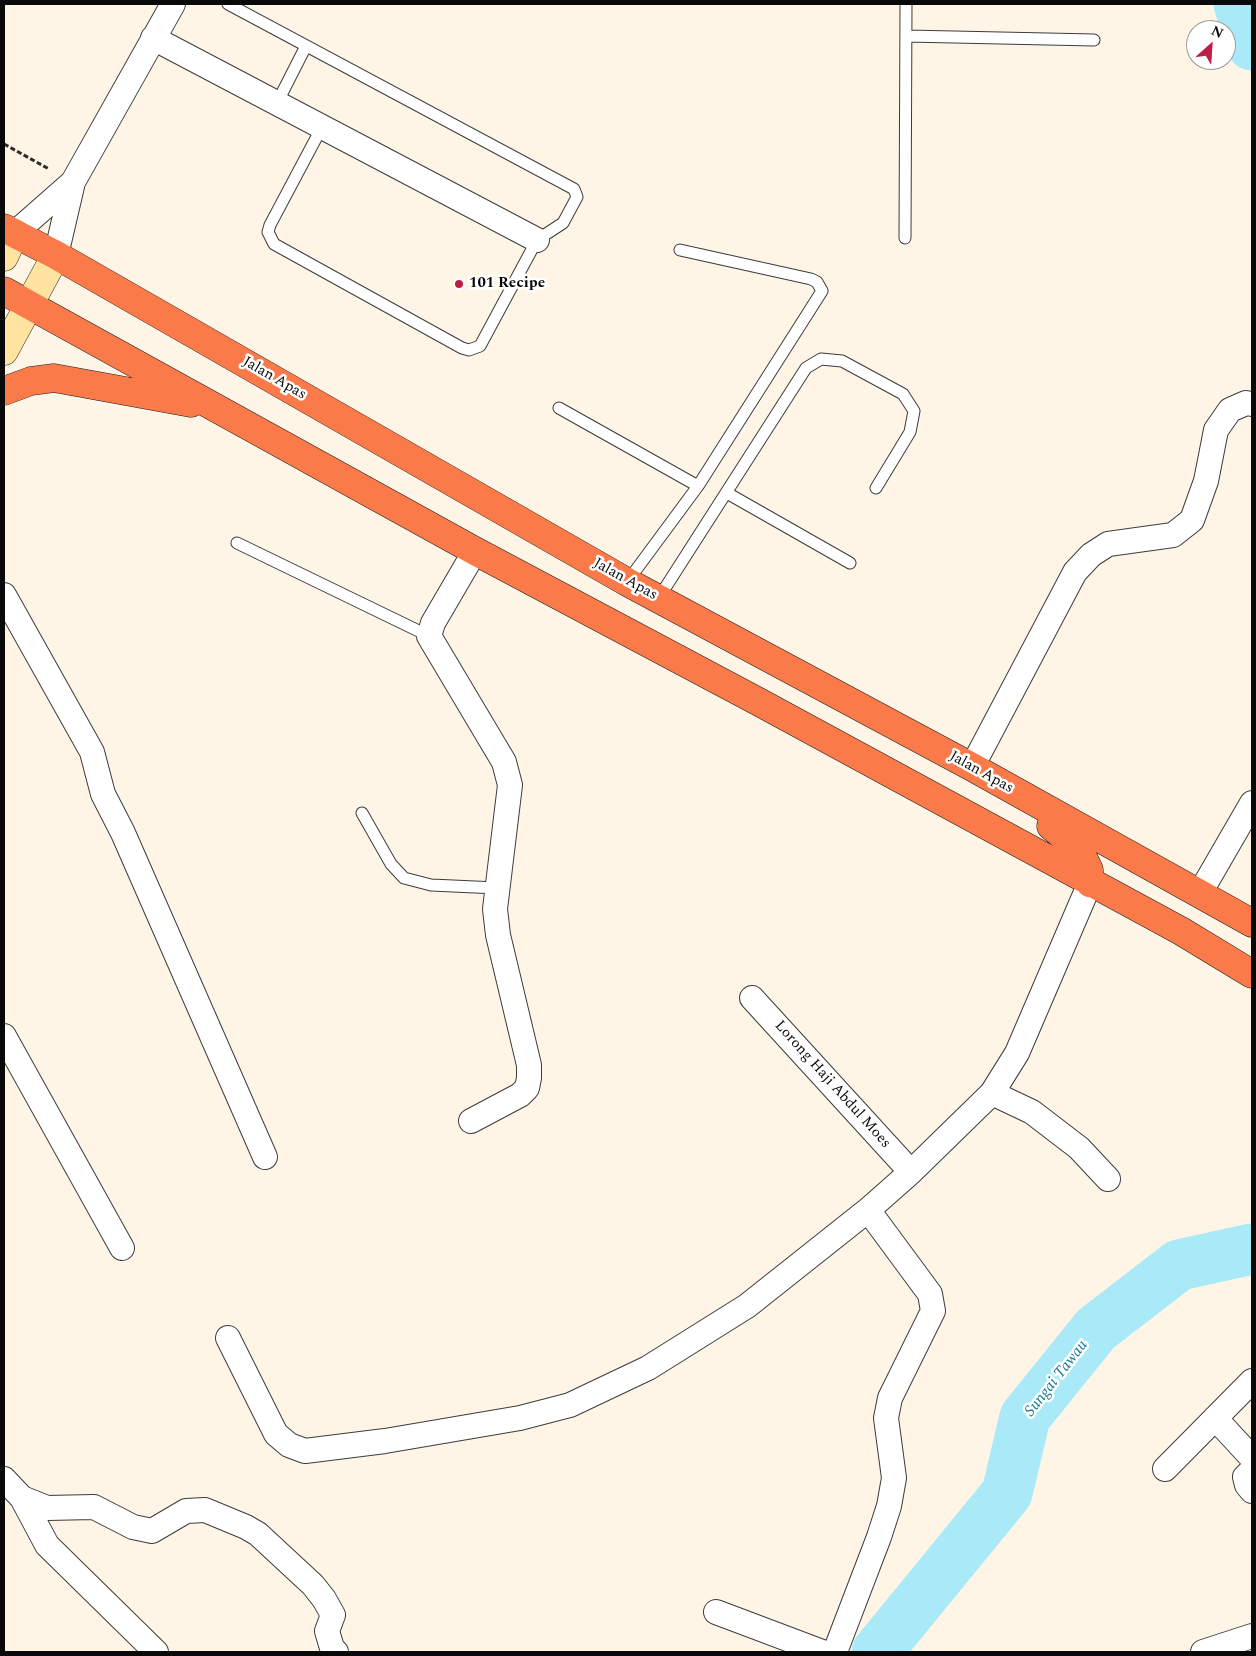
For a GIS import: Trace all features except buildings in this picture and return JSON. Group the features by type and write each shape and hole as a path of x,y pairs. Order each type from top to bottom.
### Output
{"highway":[{"name":"Jalan Apas","path":"8,239 56,254 627,582 972,767 1252,923"},
{"path":"4,291 475,551 759,702 1181,931 1252,974"},
{"path":"4,392 31,380 54,378 212,407"},
{"path":"1014,790 1031,809 1079,849 1089,870 1090,883"}],"main road":[{"path":"4,351 56,254"}],"street":[{"path":"56,254 73,182 172,4"},
{"path":"153,38 537,240"},
{"path":"8,239 73,182"},
{"path":"972,767 1076,572 1091,555 1108,544 1173,535 1192,520 1206,480 1216,430 1230,410 1246,403 1252,404"},
{"path":"471,1121 520,1095 527,1088 529,1078 529,1065 498,935 495,909 510,785 504,762 429,636 433,623 475,551"},
{"path":"4,596 92,752 103,794 127,842 265,1157"},
{"path":"1200,893 1252,803"},
{"path":"228,1338 276,1434 289,1445 305,1451 385,1441 520,1418 570,1405 648,1368 747,1306 868,1210 912,1172 992,1094 1018,1053 1090,883"},
{"name":"Lorong Haji Abdul Moes","path":"752,998 912,1172"},
{"path":"4,1036 122,1248"},
{"path":"992,1094 1032,1112 1079,1148 1108,1179"},
{"path":"835,1652 889,1506 894,1478 886,1418 890,1398 933,1311 930,1294 868,1210"},
{"path":"1165,1469 1252,1381"},
{"path":"1215,1418 1252,1458"},
{"path":"1252,1470 1245,1477 1247,1485 1252,1491"},
{"path":"4,1479 22,1498 47,1545 156,1652"},
{"path":"22,1498 47,1508 94,1507 133,1527 152,1531 186,1511 205,1510 246,1527 258,1534 313,1585 324,1599 333,1615 327,1631 332,1648 336,1652"},
{"path":"716,1612 822,1652"},
{"path":"1203,1652 1252,1636"}],"lane":[{"path":"228,4 571,186 576,192 577,197 563,223 537,240 484,341 475,349 462,348 274,244 268,232 270,225 322,127"},
{"path":"905,238 906,4"},
{"path":"907,36 1094,40"},
{"path":"277,104 306,46"},
{"path":"627,582 698,486 822,291 817,282 811,279 680,250"},
{"path":"658,599 806,368 821,359 842,361 903,394 914,411 910,432 876,488"},
{"path":"559,408 698,486"},
{"path":"727,493 850,563"},
{"path":"237,543 429,636"},
{"path":"362,813 390,864 404,878 431,885 497,888"}],"path":[{"path":"4,144 73,182"}],"waterway":[{"name":"Sungai Tawau","path":"1239,4 1252,45"},
{"name":"Sungai Tawau","path":"877,1652 1007,1493 1025,1417 1096,1329 1179,1265 1252,1249"}],"place":[{"name":"101 Recipe","path":"459,284"}]}
